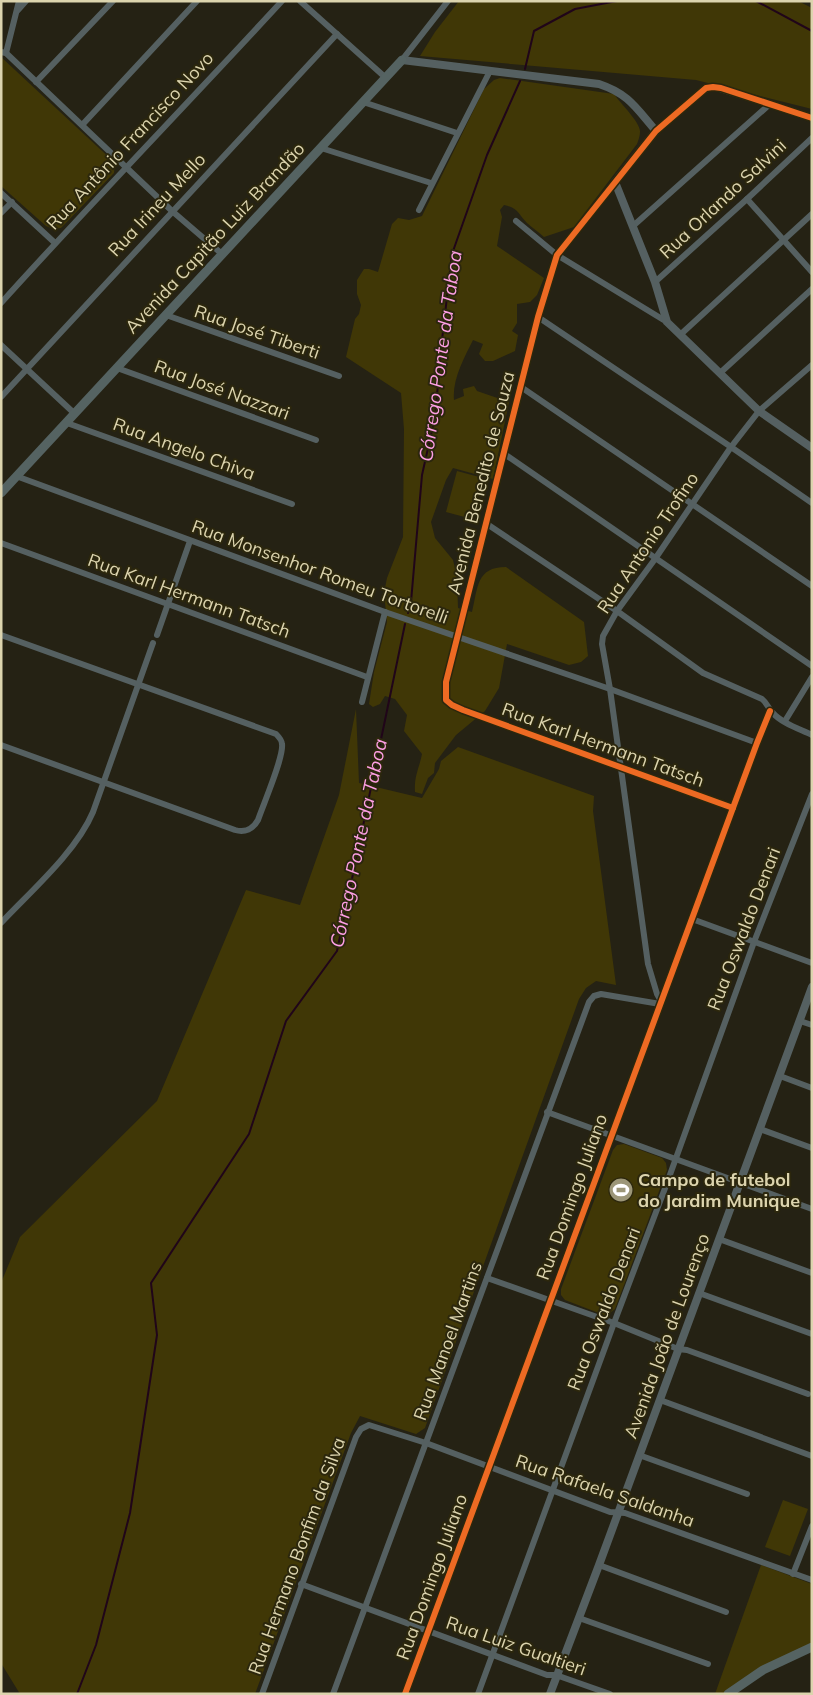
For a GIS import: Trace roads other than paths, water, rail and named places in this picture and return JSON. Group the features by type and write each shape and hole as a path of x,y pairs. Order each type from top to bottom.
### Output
{"main road":[{"name":"Avenida Capitão Luiz Brandão","path":"1,493 402,60"},
{"path":"728,1694 762,1670 812,1647"}],"street":[{"path":"19,1 4,52 83,124 172,211 222,254"},
{"path":"17,11 26,1"},
{"path":"36,82 113,1"},
{"path":"83,124 197,1"},
{"name":"Rua Antônio Francisco Novo","path":"1,303 282,1"},
{"path":"300,1 386,78"},
{"name":"Avenida Capitão Luiz Brandão","path":"402,60 448,1"},
{"name":"Rua Irineu Mello","path":"1,397 337,34"},
{"path":"402,60 599,84 615,89 626,96 656,131"},
{"path":"419,210 431,183 490,71"},
{"path":"557,255 656,131 700,92 713,87 720,88 812,118"},
{"path":"363,102 457,133"},
{"path":"633,226 770,104"},
{"name":"Rua Orlando Salvini","path":"655,282 812,138"},
{"path":"321,148 431,183"},
{"path":"615,182 655,282 667,322"},
{"path":"1,193 55,243"},
{"path":"747,199 812,272"},
{"path":"1,213 12,202"},
{"path":"680,335 812,214"},
{"path":"516,221 557,255 667,322 759,411 810,445"},
{"name":"Avenida Benedito de Souza","path":"463,710 449,702 445,695 446,682 538,317 557,255"},
{"path":"720,373 812,289"},
{"name":"Rua José Tiberti","path":"166,315 338,376"},
{"path":"538,317 732,447 812,504"},
{"path":"1,345 75,414"},
{"name":"Rua Antonio Trofino","path":"660,1002 648,964 610,689 602,644 603,636 617,611 759,411 812,365"},
{"name":"Rua José Nazzari","path":"117,368 316,440"},
{"path":"521,387 812,586"},
{"name":"Rua Angelo Chiva","path":"67,423 292,504"},
{"path":"503,454 812,666"},
{"name":"Rua Monsenhor Romeu Tortorelli","path":"16,476 385,612 610,689 756,743"},
{"path":"487,524 617,611 703,673 762,699 769,706 770,711 812,735"},
{"path":"157,635 190,541"},
{"name":"Rua Karl Hermann Tatsch","path":"1,543 367,677"},
{"path":"362,702 385,612"},
{"path":"1,635 276,734 280,738 282,745 258,820 250,829 239,831 1,745"},
{"path":"1,923 79,838 89,821 153,643"},
{"path":"785,721 812,677"},
{"name":"Rua Karl Hermann Tatsch","path":"463,710 733,808"},
{"name":"Rua Domingo Juliano","path":"405,1694 756,743 770,711"},
{"name":"Rua Oswaldo Denari","path":"478,1694 676,1159 754,942 812,794"},
{"path":"692,919 812,963"},
{"name":"Avenida João de Lourenço","path":"550,1694 812,987"},
{"name":"Rua Manoel Martins","path":"333,1694 592,998 601,994 660,1002"},
{"path":"800,1021 812,1025"},
{"path":"780,1076 812,1088"},
{"path":"548,1112 812,1208"},
{"path":"760,1128 812,1148"},
{"path":"719,1239 812,1273"},
{"path":"487,1278 678,1349 687,1350 808,1394"},
{"path":"699,1292 812,1334"},
{"path":"660,1400 812,1456"},
{"name":"Rua Rafaela Saldanha","path":"361,1429 369,1425 426,1443 553,1490 618,1513 625,1513 812,1580"},
{"name":"Rua Hermano Bonfim da Silva","path":"262,1694 301,1584 356,1437 361,1429"},
{"path":"639,1455 747,1494"},
{"path":"793,1574 812,1526"},
{"path":"599,1565 726,1612"},
{"name":"Rua Luiz Gualtieri","path":"301,1584 492,1656 547,1675 556,1675 610,1694"},
{"path":"579,1618 708,1664"}],"waterway":[{"name":"Córrego Ponte da Taboa","path":"525,69 534,31 575,9 617,1"},
{"path":"756,1 812,31"},
{"name":"Córrego Ponte da Taboa","path":"408,613 411,602 422,475 435,417 452,254 487,155 520,81"},
{"name":"Córrego Ponte da Taboa","path":"77,1694 96,1645 130,1513 157,1335 151,1283 249,1134 286,1021 337,951 405,624"}],"place":[{"name":"Campo de futebol do Jardim Munique","path":"621,1190"}]}
